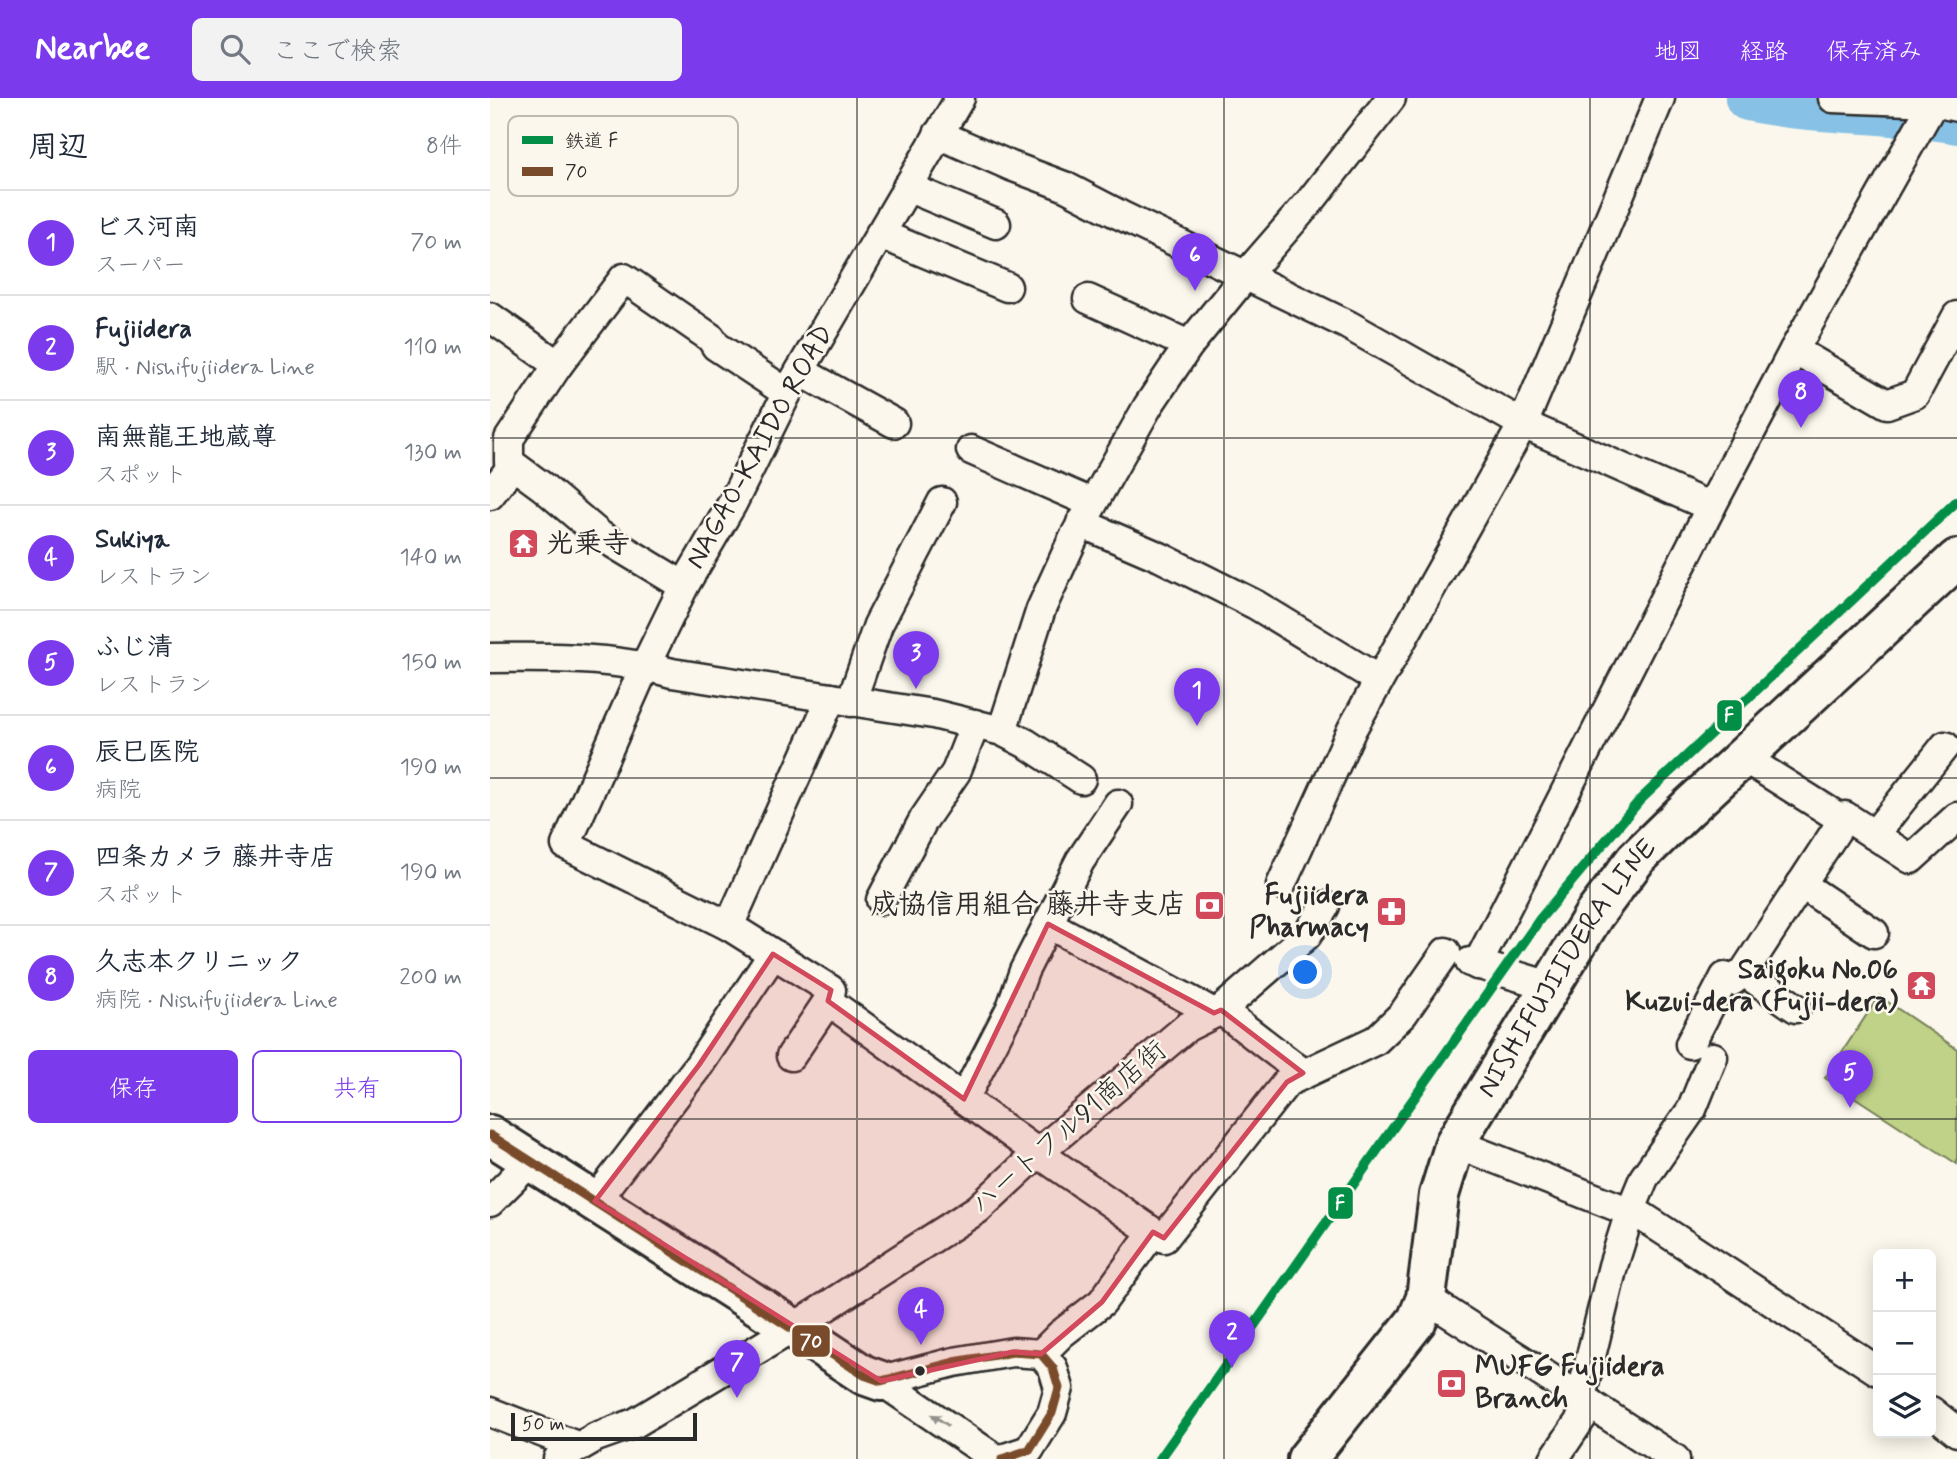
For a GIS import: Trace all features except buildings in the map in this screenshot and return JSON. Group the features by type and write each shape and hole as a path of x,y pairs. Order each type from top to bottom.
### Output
{"main road":[{"name":"NISHIFUJIIDERA LINE","path":"1316,1456 1418,1320 1426,1298 1439,1195 1455,1143 1594,915 1636,859 1745,754 1952,573"},
{"path":"490,1135 864,1375 881,1381"}],"street":[{"name":"NAGAO-KAIDO ROAD","path":"729,926 565,845 684,586 732,504 794,382 960,98"},
{"path":"1002,731 1041,609 1087,513 1147,406 1189,345 1312,199 1391,98"},
{"path":"1281,886 1352,729 1523,424 1660,98"},
{"path":"828,1001 1038,1153 1164,1238 1287,1082 1376,1040 1464,959 1794,350 1942,102 1833,98"},
{"path":"938,134 1064,186 1394,349 1523,424 1711,507"},
{"path":"906,187 996,224"},
{"path":"880,234 1007,287"},
{"path":"684,586 601,536 509,462 509,439 558,365 624,278 710,338 716,346 894,423"},
{"path":"1088,299 1189,345"},
{"path":"1794,350 1887,404 1914,394 1957,316"},
{"path":"490,317 558,365"},
{"path":"971,450 1087,513 1160,557 1256,605 1379,680"},
{"path":"490,495 513,465"},
{"path":"791,1056 828,1001 831,990 729,926 752,872 942,502"},
{"path":"490,659 541,657 645,666 672,673 933,714 1002,731 1081,779"},
{"path":"881,900 924,819 956,772 975,724"},
{"path":"1874,835 1945,746"},
{"path":"1745,754 1757,766 1843,820"},
{"path":"964,1099 1011,1007 1024,971 1080,861 1118,804"},
{"path":"1554,1459 1586,1401 1613,1266 1630,1212 1644,1178 1692,1109 1701,1051 1725,978 1732,981 1744,972 1845,816 1911,859 1957,817"},
{"path":"1801,884 1874,933"},
{"name":"ハートフル91商店街","path":"584,1450 635,1423 793,1328 978,1209 1038,1153 1187,1027 1218,1012 1307,935 1325,906"},
{"path":"1048,924 1218,1012 1303,1073"},
{"path":"595,1201 699,1065 773,954"},
{"path":"1464,959 1550,986"},
{"path":"1744,972 1796,1008"},
{"path":"1455,1143 1630,1212 1655,1225 1873,1368"},
{"path":"490,1202 531,1161"},
{"path":"1041,1354 1061,1334 1102,1302 1153,1232"},
{"path":"1426,1298 1675,1459"},
{"path":"881,1381 954,1362 1013,1352 1041,1354 1054,1368 1059,1388 1052,1413 1029,1450 1002,1459"},
{"path":"881,1381 996,1459"},
{"path":"490,1412 584,1450"},
{"path":"1936,1415 1957,1432"}],"highlighted area":[{"path":"1048,924 1214,1013 1221,1010 1303,1073 1287,1082 1164,1238 1153,1232 1102,1302 1041,1354 1013,1352 881,1381 595,1201 699,1065 773,954 831,990 828,1001 964,1099"}],"green space":[{"name":"Saigoku No.06 Kuzui-dera (Fujii-dera)","path":"1879,996 1957,1049 1957,1164 1825,1078"}],"waterway":[{"path":"1748,98 1800,106 1957,121"}],"rail line":[{"name":"F","path":"1160,1459 1540,919 1640,800 1957,501"}],"transit line":[{"name":"70","path":"490,1135 864,1375 881,1381 954,1362 1013,1352 1041,1354 1053,1368 1059,1388 1052,1413 1029,1450 1002,1459"}],"place":[{"name":"辰巳医院","path":"1195,291"},
{"name":"久志本クリニック","path":"1801,428"},
{"name":"光乗寺","path":"523,544"},
{"name":"南無龍王地蔵尊","path":"916,689"},
{"name":"ビス河南","path":"1197,726"},
{"name":"成協信用組合 藤井寺支店","path":"1209,905"},
{"name":"Fujiidera Pharmacy","path":"1392,912"},
{"name":"Saigoku No.06 Kuzui-dera (Fujii-dera)","path":"1921,986"},
{"name":"ふじ清","path":"1850,1108"},
{"name":"Sukiya","path":"921,1345"},
{"name":"Fujiidera","path":"1232,1368"},
{"name":"MUFG Fujiidera Branch","path":"1452,1383"},
{"name":"四条カメラ 藤井寺店","path":"737,1398"}]}
